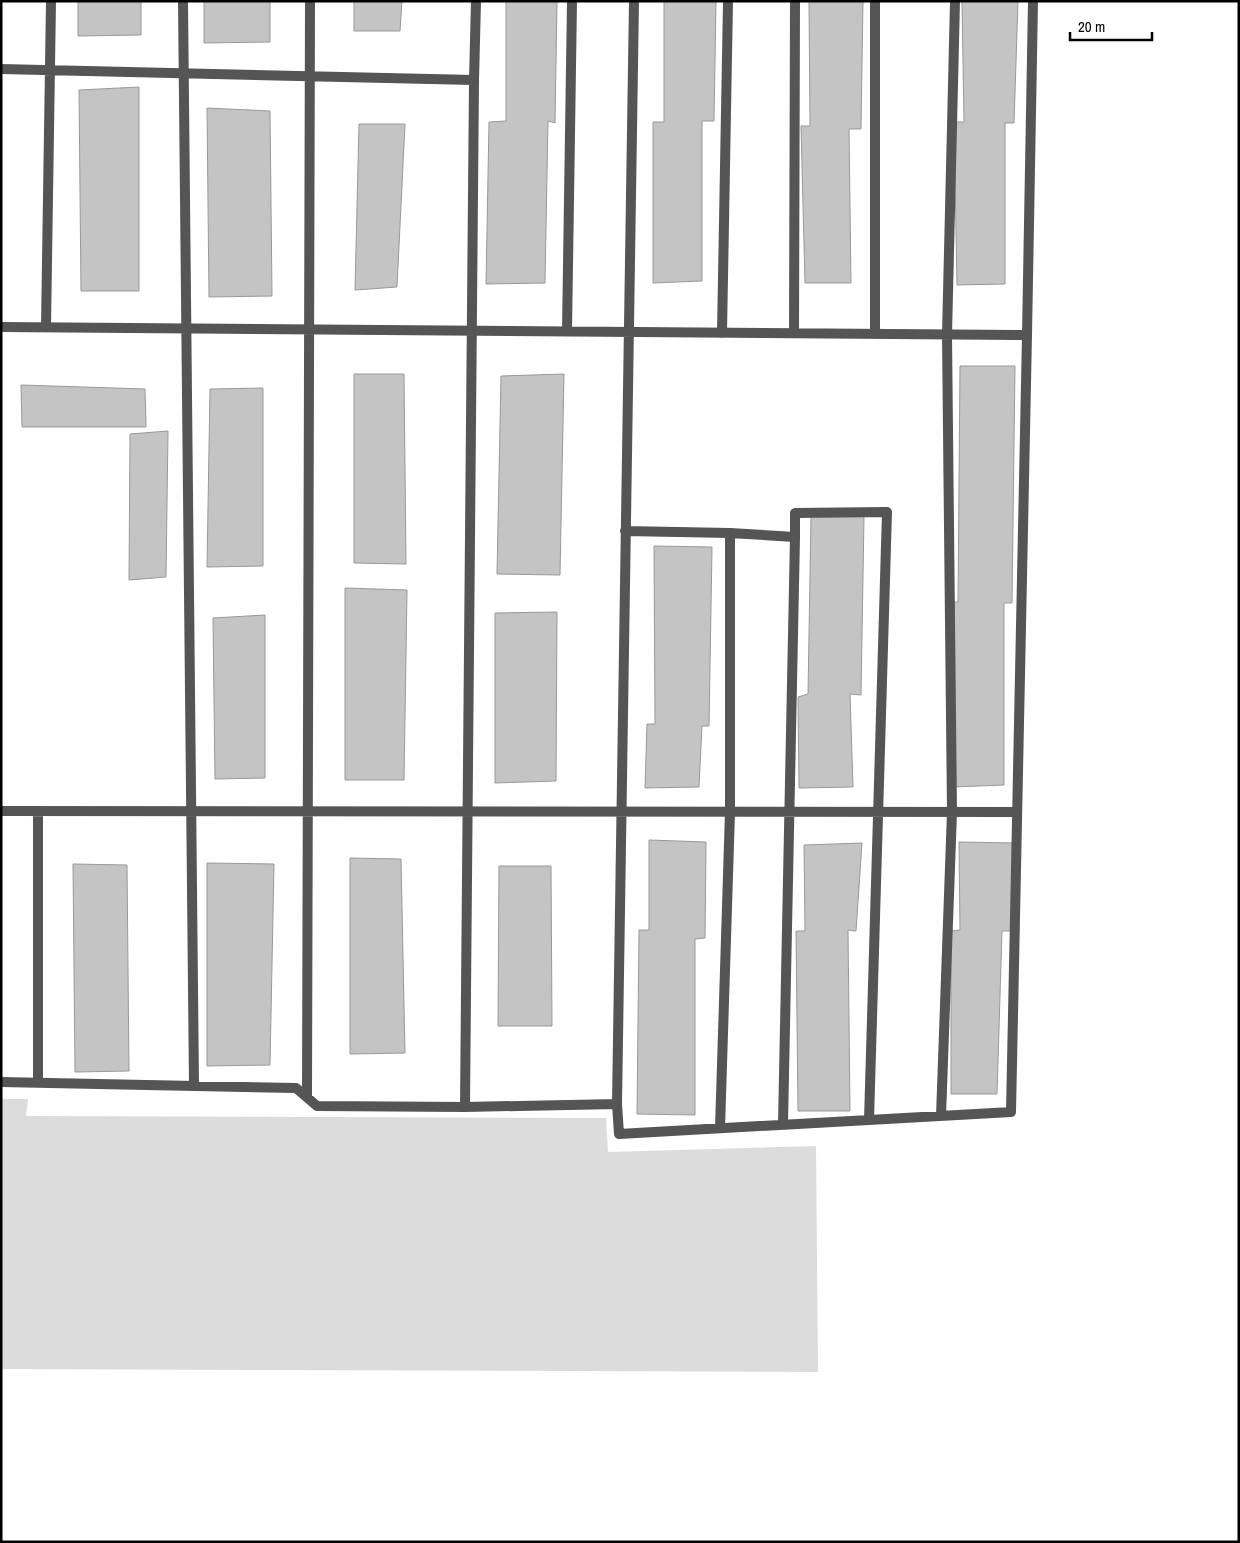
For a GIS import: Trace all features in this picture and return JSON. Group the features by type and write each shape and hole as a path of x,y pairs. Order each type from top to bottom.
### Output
{"street":[{"path":"46,327 51,1"},
{"path":"182,1 194,1086"},
{"path":"307,1097 310,1"},
{"path":"465,1107 476,1"},
{"path":"567,331 572,1"},
{"path":"634,1 617,1104 619,1134 1011,1112 1033,1"},
{"path":"722,333 728,1"},
{"path":"794,333 795,1"},
{"path":"875,1 875,334"},
{"path":"941,1116 952,812 947,335 955,1"},
{"path":"1,69 474,80"},
{"path":"1,327 1027,336"},
{"path":"783,1124 795,513 887,512 869,1120"},
{"path":"626,531 730,532 795,537"},
{"path":"720,1128 730,812 730,532"},
{"path":"1,811 1017,812"},
{"path":"38,811 38,1083"},
{"path":"1,1082 296,1088 317,1106 465,1107 617,1104"}],"shaded area":[{"path":"1,1099 28,1099 26,1116 606,1118 608,1152 816,1146 818,1372 1,1369"}],"building":[{"path":"78,1 141,1 141,35 78,36"},
{"path":"204,1 270,1 270,42 204,43"},
{"path":"354,1 402,1 400,31 354,31"},
{"path":"506,1 557,1 555,123 548,121 545,283 486,284 489,122 506,121"},
{"path":"664,1 716,1 714,121 702,121 702,281 653,283 653,122 664,122"},
{"path":"809,1 863,1 861,129 849,129 851,283 805,283 801,126 810,126"},
{"path":"962,1 1018,1 1014,123 1005,123 1005,284 957,285 954,122 964,122"},
{"path":"139,87 139,291 81,291 79,90"},
{"path":"207,108 270,111 272,296 209,297"},
{"path":"359,124 405,124 397,287 355,290"},
{"path":"960,366 1015,366 1012,603 1004,603 1004,785 953,787 951,602 958,602"},
{"path":"354,374 404,374 406,564 354,563"},
{"path":"564,374 560,575 497,574 501,376"},
{"path":"21,385 145,389 146,427 22,427"},
{"path":"263,388 263,566 207,567 210,389"},
{"path":"168,431 166,577 129,580 130,434"},
{"path":"811,516 864,516 861,695 850,694 853,787 799,788 798,697 808,694"},
{"path":"654,546 712,547 709,726 702,726 699,787 645,788 647,724 655,724"},
{"path":"345,588 407,590 404,780 345,780"},
{"path":"557,612 556,781 495,783 495,613"},
{"path":"265,615 265,778 215,779 213,618"},
{"path":"649,840 706,842 705,938 695,939 695,1115 637,1114 639,930 649,930"},
{"path":"959,842 1016,843 1015,931 1002,931 997,1094 951,1094 951,931 960,930"},
{"path":"862,843 856,931 848,930 850,1111 798,1111 796,931 805,931 804,845"},
{"path":"350,858 401,859 405,1053 350,1054"},
{"path":"207,863 274,864 270,1065 207,1066"},
{"path":"73,864 127,865 129,1071 75,1072"},
{"path":"499,866 551,866 552,1026 498,1026"}]}
